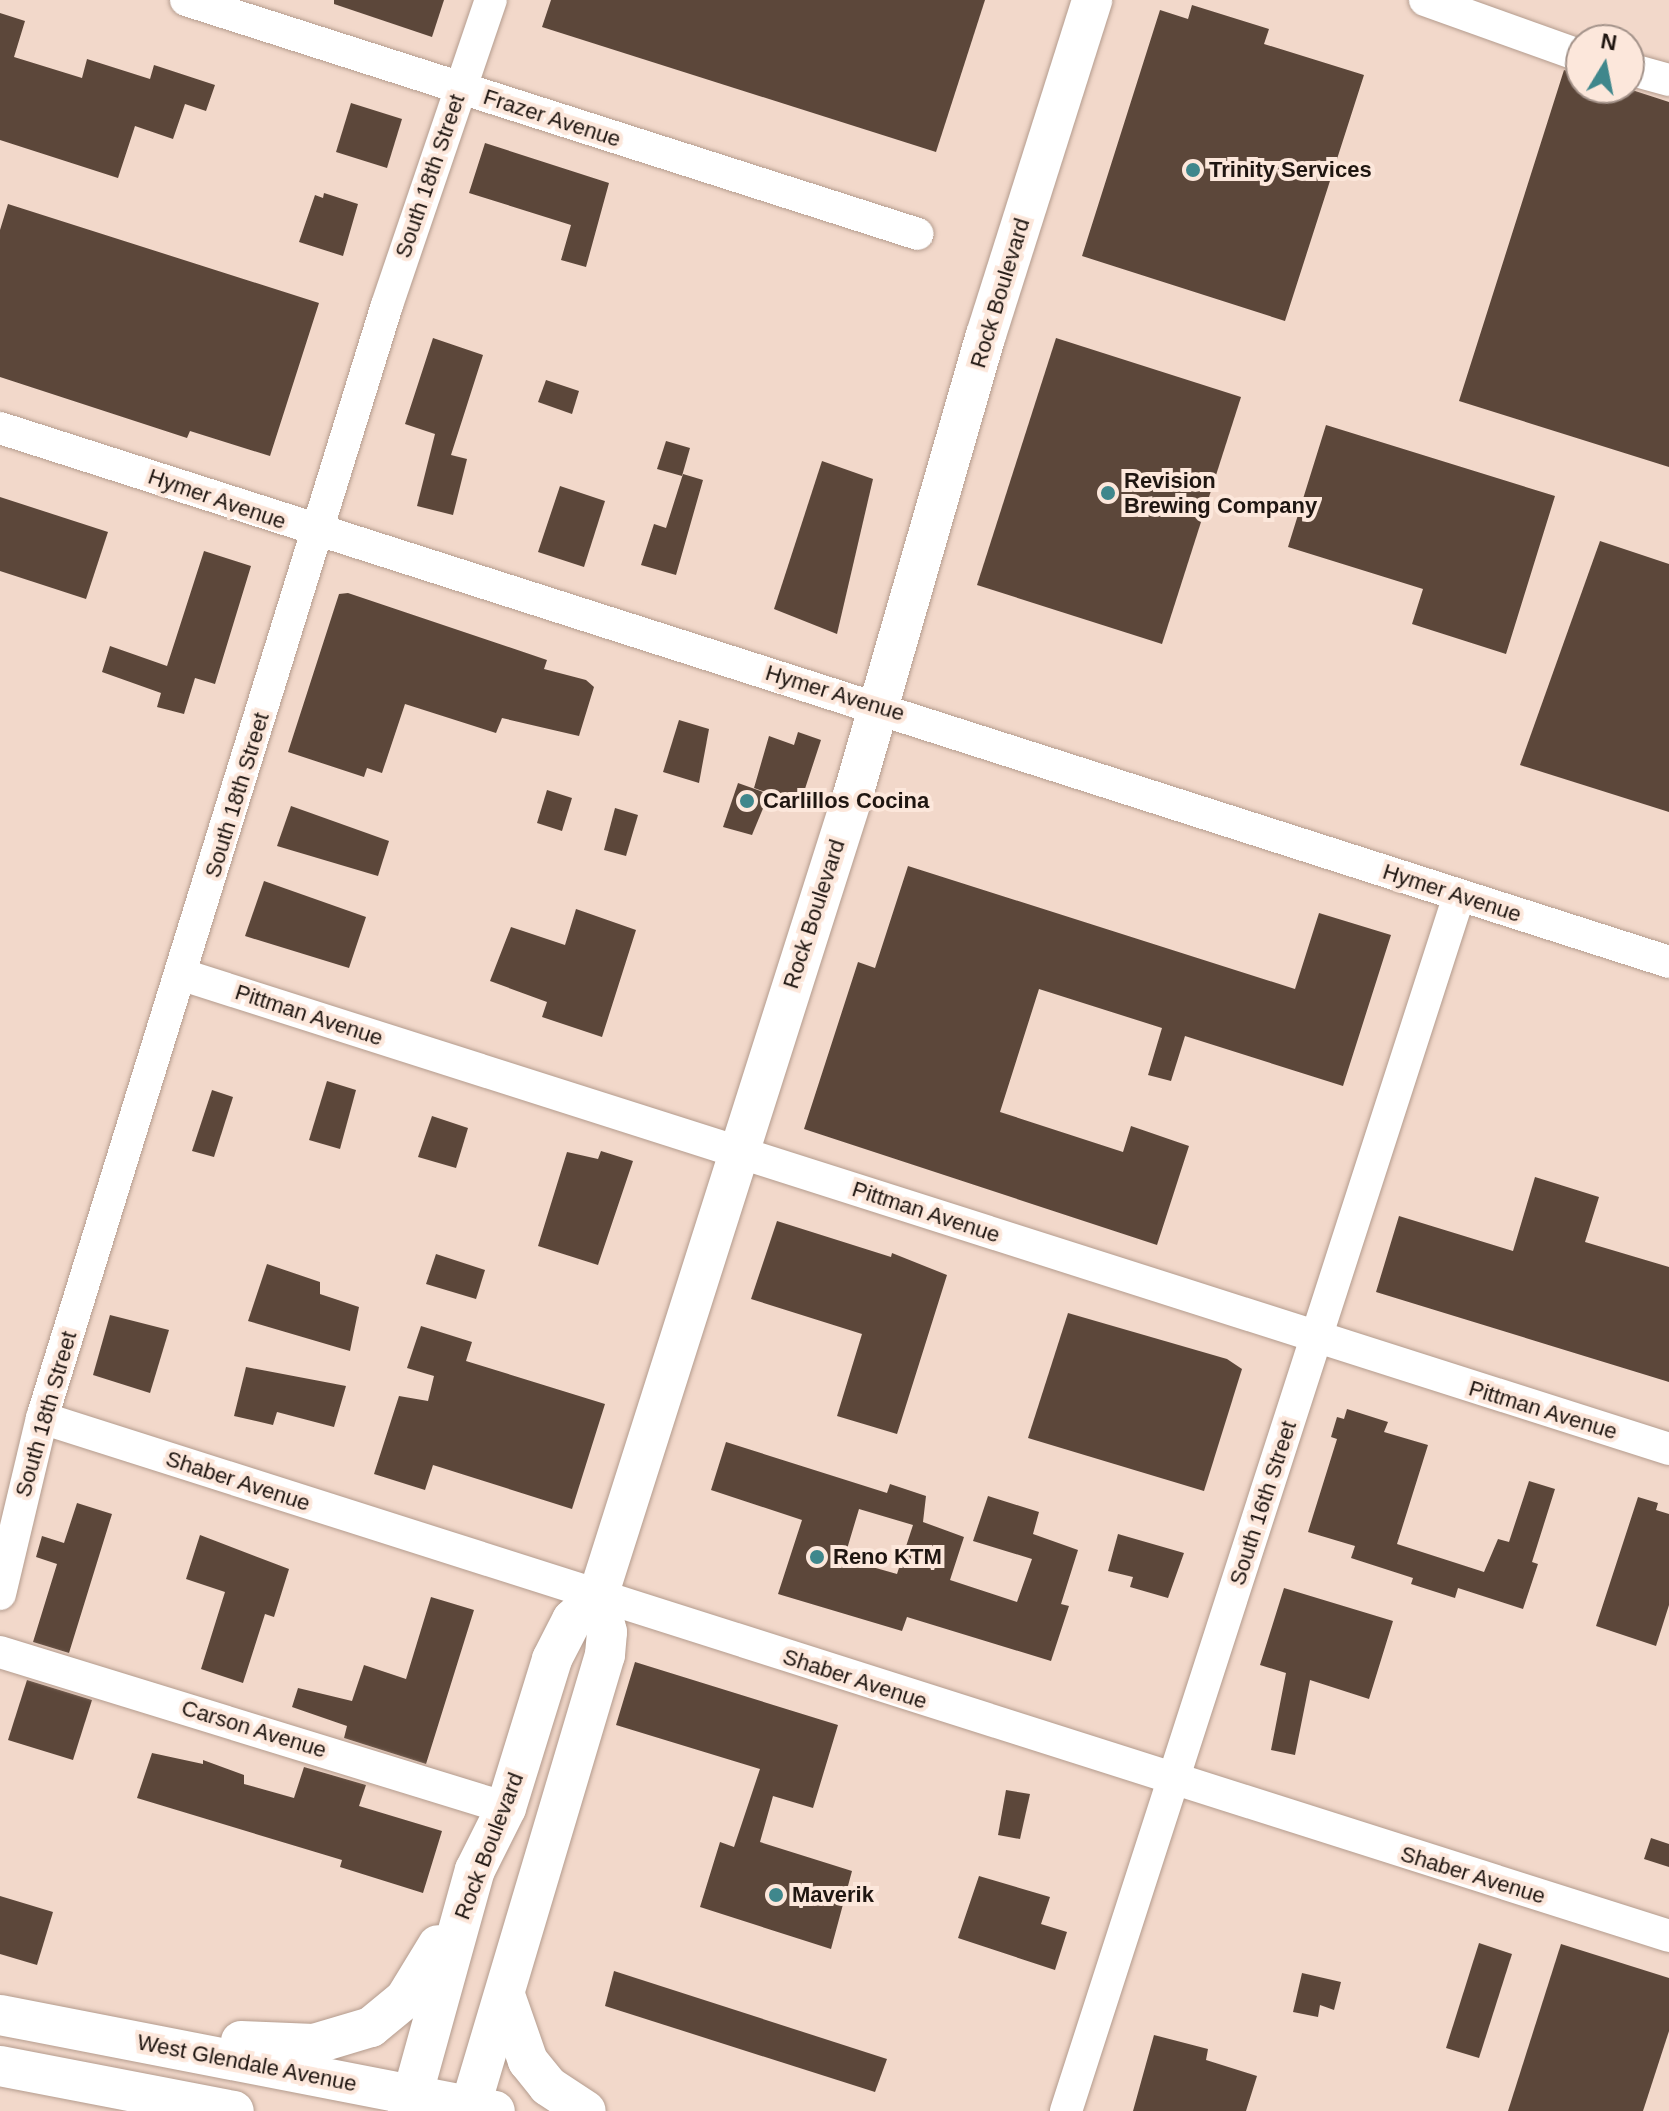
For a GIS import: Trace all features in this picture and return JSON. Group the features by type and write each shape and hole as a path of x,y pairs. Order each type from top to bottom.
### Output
{"main road":[{"name":"Rock Boulevard","path":"410,2103 475,1870 506,1808 562,1634 598,1596 879,706 986,335 1092,0"},
{"path":"478,2109 506,1998 605,1655 607,1632 598,1596"},
{"path":"120,2037 314,2044 367,2029 405,1999 475,1870"},
{"path":"506,1998 528,2061 548,2086 586,2111"},
{"name":"West Glendale Avenue","path":"0,2015 120,2037 410,2103 478,2109"},
{"path":"0,2066 183,2104 234,2111"}],"street":[{"name":"Frazer Avenue","path":"186,0 918,234"},
{"name":"South 18th Street","path":"0,1594 42,1418 183,975 316,532 459,89 491,0"},
{"path":"1425,0 1565,50"},
{"path":"1645,73 1669,80"},
{"name":"Hymer Avenue","path":"0,428 316,532 879,706 1669,962"},
{"name":"South 16th Street","path":"1066,2111 1459,896"},
{"name":"Pittman Avenue","path":"183,975 1669,1449"},
{"name":"Shaber Avenue","path":"42,1418 1173,1781 1669,1936"},
{"name":"Carson Avenue","path":"0,1652 506,1808"}],"building":[{"path":"334,0 444,0 432,37 334,4"},
{"path":"551,0 985,0 936,152 542,27"},
{"path":"1192,5 1269,29 1264,44 1364,75 1285,321 1082,256 1160,10 1188,19"},
{"path":"0,13 25,21 14,57 82,78 87,59 150,79 154,65 215,85 206,111 185,104 173,139 135,126 118,178 0,140"},
{"path":"1564,70 1565,104 1645,104 1645,94 1669,102 1669,467 1459,401"},
{"path":"351,103 402,119 387,168 336,152"},
{"path":"485,143 609,183 586,267 561,260 571,225 469,193"},
{"path":"324,193 358,204 343,256 299,242 315,195 323,198"},
{"path":"8,204 319,303 270,456 190,431 187,438 0,377 0,230"},
{"path":"433,338 483,355 451,455 467,459 453,515 417,506 435,434 405,424"},
{"name":"Revision Brewing Company","path":"1056,338 1241,397 1162,644 977,585"},
{"path":"546,380 579,391 572,414 538,402"},
{"path":"1326,425 1555,496 1506,654 1412,624 1423,589 1288,547"},
{"path":"666,441 690,448 682,476 657,469"},
{"path":"822,461 873,479 837,634 774,609"},
{"path":"683,474 703,480 676,575 641,565 654,524 666,528"},
{"path":"560,486 605,501 584,567 538,552"},
{"path":"0,497 108,532 86,599 0,571"},
{"path":"1600,541 1669,564 1669,812 1520,765"},
{"path":"204,551 251,566 215,684 195,678 184,714 157,707 161,693 102,672 110,646 167,666"},
{"path":"348,593 547,660 544,669 586,680 594,687 579,736 502,718 496,733 405,704 382,773 367,768 364,777 288,752 339,594"},
{"path":"679,720 709,729 699,783 663,772"},
{"path":"798,732 821,740 800,804 754,788 769,736 794,745"},
{"name":"Carlillos Cocina","path":"738,783 769,794 752,835 723,827"},
{"path":"547,790 572,798 562,831 537,823"},
{"path":"291,806 389,841 378,876 277,846"},
{"path":"615,808 638,815 626,856 604,850"},
{"path":"908,866 1295,989 1319,913 1391,935 1343,1086 1185,1036 1171,1081 1148,1075 1162,1028 1039,989 1000,1112 1123,1152 1131,1126 1189,1146 1157,1245 804,1129 858,962 875,968"},
{"path":"264,881 366,917 349,968 245,936"},
{"path":"576,909 636,930 602,1037 542,1017 547,1002 490,981 511,927 565,945"},
{"path":"327,1081 356,1090 340,1149 309,1140"},
{"path":"212,1090 233,1097 214,1157 192,1151"},
{"path":"432,1116 468,1128 456,1168 418,1157"},
{"path":"601,1151 633,1161 598,1265 538,1246 567,1152 598,1159"},
{"path":"1535,1177 1599,1197 1585,1242 1669,1267 1669,1382 1376,1292 1399,1216 1513,1251"},
{"path":"777,1221 891,1257 892,1253 947,1275 897,1434 837,1416 862,1334 751,1299"},
{"path":"436,1254 485,1270 476,1299 426,1284"},
{"path":"267,1264 320,1282 320,1294 359,1307 350,1351 248,1321"},
{"path":"1068,1313 1227,1359 1242,1369 1204,1491 1028,1438"},
{"path":"110,1315 169,1330 150,1393 93,1375"},
{"path":"421,1326 472,1342 466,1361 605,1404 572,1509 433,1465 425,1490 374,1474 399,1396 428,1401 434,1376 407,1368"},
{"path":"246,1367 346,1386 334,1427 277,1412 273,1425 234,1416"},
{"path":"1347,1409 1388,1422 1384,1432 1428,1445 1397,1544 1484,1572 1498,1539 1509,1542 1529,1481 1555,1489 1532,1562 1538,1564 1523,1609 1458,1588 1455,1598 1411,1584 1413,1578 1351,1558 1355,1546 1308,1532 1337,1439 1331,1437 1337,1417 1344,1419"},
{"path":"726,1442 887,1493 890,1484 926,1496 923,1522 964,1537 950,1580 1017,1602 1032,1559 973,1541 988,1496 1039,1512 1033,1534 1078,1550 1061,1604 1069,1606 1051,1661 907,1617 902,1631 778,1594 802,1520 711,1490","holes":["859,1509 913,1525 897,1574 844,1559"]},
{"path":"1638,1497 1658,1503 1656,1510 1669,1514 1669,1605 1656,1646 1596,1626"},
{"path":"77,1503 112,1514 69,1653 33,1642 57,1564 36,1557 42,1536 64,1543"},
{"path":"1118,1534 1184,1553 1168,1598 1130,1587 1133,1577 1108,1571"},
{"path":"200,1535 289,1569 274,1617 265,1614 243,1683 201,1669 225,1592 186,1579"},
{"path":"1284,1588 1393,1621 1369,1699 1310,1680 1295,1755 1271,1750 1286,1673 1260,1665"},
{"path":"431,1597 474,1610 426,1764 344,1738 347,1726 292,1707 298,1688 352,1701 364,1665 406,1679"},
{"path":"635,1662 838,1725 813,1808 773,1796 760,1842 852,1871 831,1949 700,1907 720,1842 734,1847 760,1769 616,1725"},
{"path":"27,1680 92,1700 73,1760 8,1740"},
{"path":"152,1753 203,1764 203,1760 244,1775 244,1784 294,1798 304,1767 366,1785 359,1806 442,1831 423,1893 340,1867 342,1860 137,1798"},
{"path":"1006,1790 1030,1794 1020,1839 998,1835"},
{"path":"1651,1838 1669,1844 1669,1867 1644,1859"},
{"path":"979,1876 1050,1897 1041,1924 1067,1932 1055,1970 958,1938"},
{"path":"0,1896 53,1912 37,1965 0,1954"},
{"path":"1479,1943 1512,1954 1479,2058 1446,2048"},
{"path":"1561,1944 1669,1978 1669,2031 1643,2111 1508,2111"},
{"path":"614,1971 887,2059 875,2092 605,2006"},
{"path":"1302,1973 1341,1982 1334,2010 1320,2005 1318,2017 1293,2012"},
{"path":"1154,2035 1208,2049 1206,2060 1257,2076 1246,2111 1133,2111"}],"place":[{"name":"Trinity Services","path":"1193,170"},
{"name":"Revision Brewing Company","path":"1108,493"},
{"name":"Carlillos Cocina","path":"747,801"},
{"name":"Reno KTM","path":"817,1557"},
{"name":"Maverik","path":"776,1895"}]}
